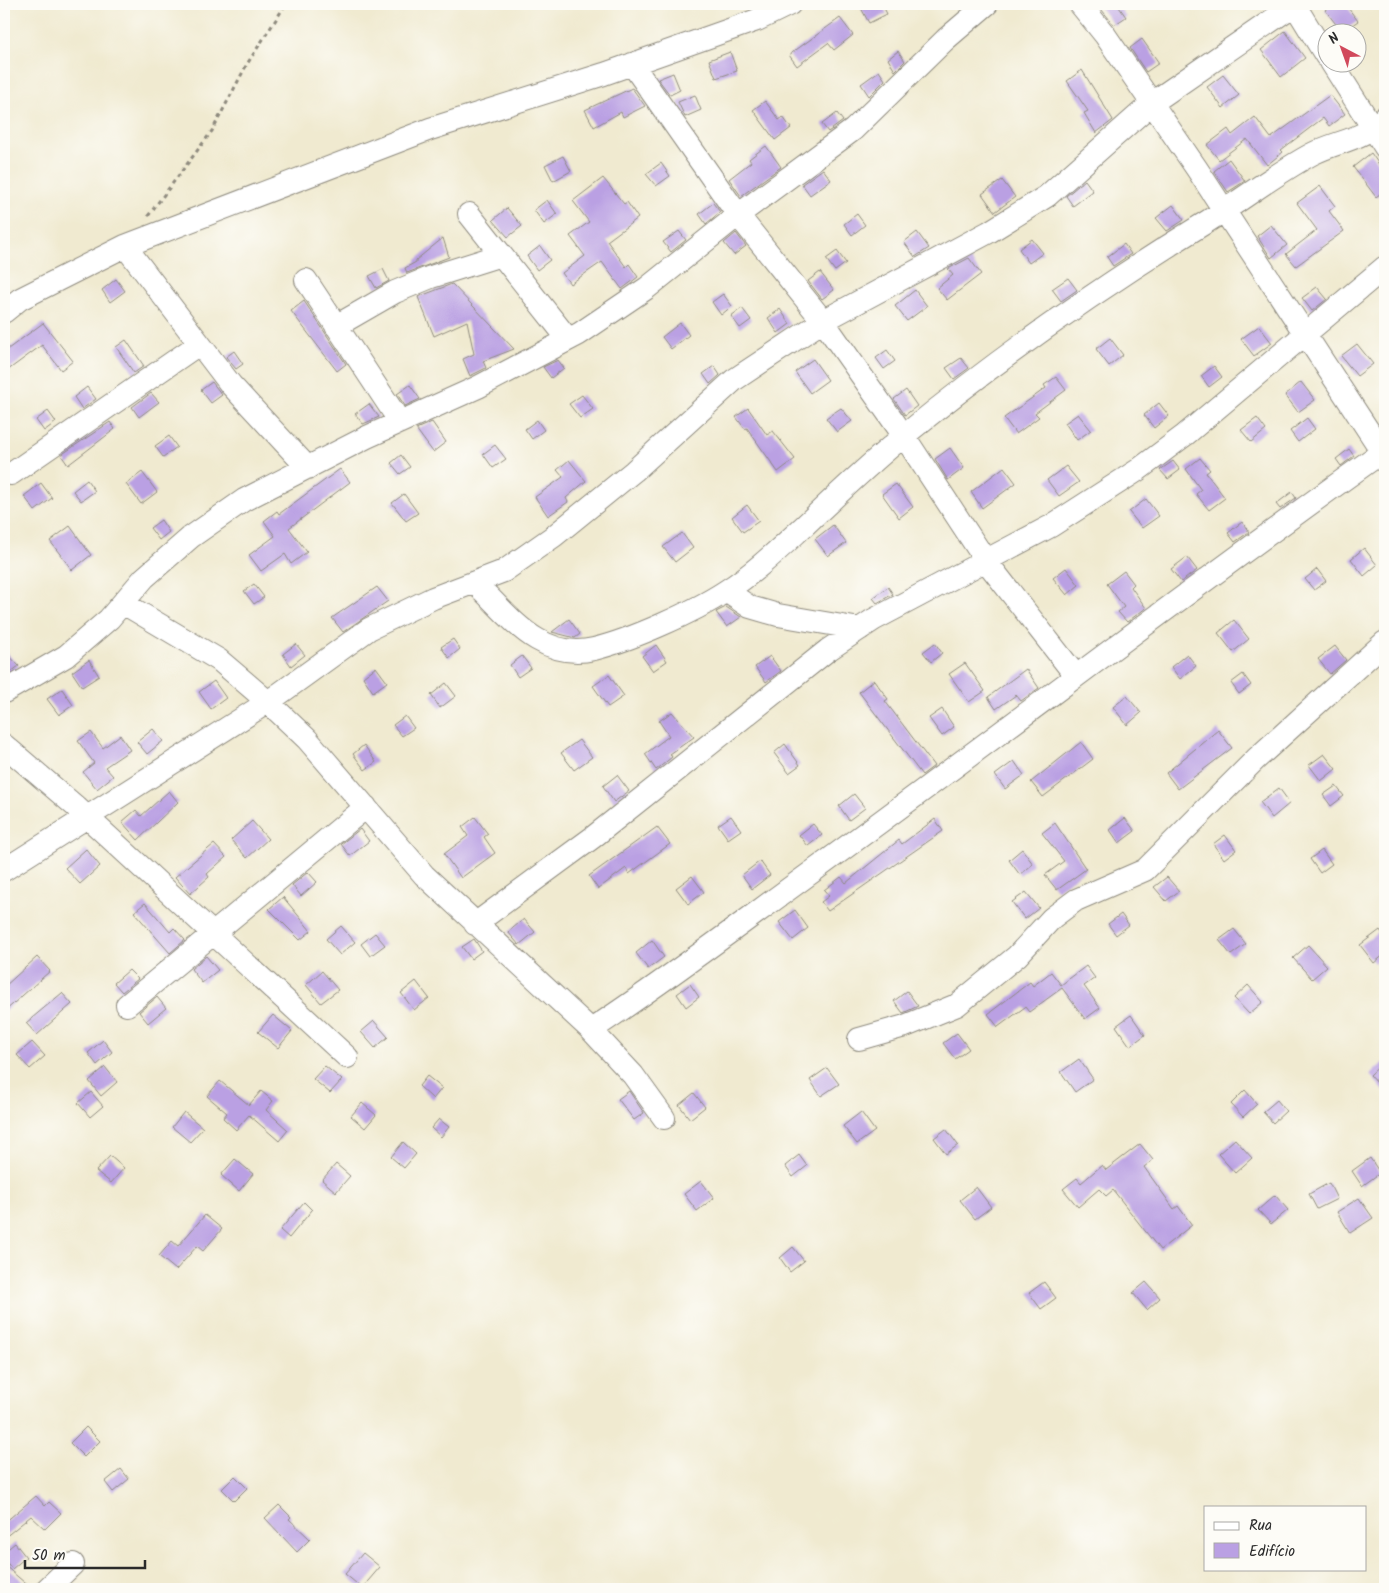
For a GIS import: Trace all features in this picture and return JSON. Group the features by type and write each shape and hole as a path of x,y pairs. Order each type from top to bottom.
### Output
{"street":[{"path":"4,312 20,299 125,246 430,129 632,64 757,20 790,4"},
{"path":"4,692 66,656 109,620 144,578 190,537 244,500 400,422 478,387 568,339 647,288 738,215 853,130 946,39 987,4"},
{"path":"591,1030 642,996 1384,452 1304,335 1152,103 1105,35 1080,4"},
{"path":"4,870 268,702 369,629 433,598 504,571 554,536 634,471 734,380 823,321 989,232 1048,196 1152,103 1294,4 1316,40"},
{"path":"632,64 738,215 823,321 904,436 986,561 1076,676"},
{"path":"475,583 530,635 551,648 570,652 594,649 642,632 726,591 777,551 904,436 989,367 1027,340 1126,272 1224,212 1274,175 1316,152 1381,131 1338,72"},
{"path":"469,214 568,339"},
{"path":"125,246 231,385 308,468"},
{"path":"336,326 395,292 501,255"},
{"path":"475,924 592,838 828,650 860,629 1051,526 1138,470 1185,435 1385,267"},
{"path":"306,280 400,422"},
{"path":"11,474 198,344"},
{"path":"726,591 750,607 778,615 860,629"},
{"path":"123,603 219,660 307,739 424,875 591,1030 633,1075 664,1118"},
{"path":"859,1039 905,1026 957,1005 1017,956 1052,918 1076,900 1145,870 1276,740 1385,642"},
{"path":"4,745 87,817 347,1057"},
{"path":"127,1005 366,807"},
{"path":"47,1589 74,1564"}],"path":[{"path":"145,220 212,131 247,64 286,4"}],"building":[{"path":"869,4 882,4 887,14 869,23 861,8"},
{"path":"1097,4 1117,4 1126,17 1114,25"},
{"path":"1332,4 1345,4 1358,21 1334,22 1325,10"},
{"path":"840,18 853,35 834,50 828,43 797,66 789,55"},
{"path":"1285,31 1305,58 1281,77 1261,50"},
{"path":"1142,39 1159,63 1146,72 1130,48"},
{"path":"898,51 905,61 895,71 888,59"},
{"path":"730,52 737,71 716,78 709,60"},
{"path":"1082,70 1113,120 1096,133 1084,113 1088,111 1067,81"},
{"path":"879,71 885,80 869,96 861,84"},
{"path":"673,73 680,90 670,95 658,79"},
{"path":"1223,75 1239,95 1223,108 1207,87"},
{"path":"632,88 645,106 623,117 621,112 594,127 585,110"},
{"path":"695,95 701,110 685,117 678,102"},
{"path":"1330,95 1345,114 1329,126 1323,118 1281,150 1283,152 1267,165 1247,139 1219,160 1207,145 1228,129 1232,135 1255,117 1271,138"},
{"path":"765,101 779,120 783,117 791,128 775,140 753,110"},
{"path":"837,113 843,121 828,132 822,124"},
{"path":"766,146 781,167 741,196 729,179 751,162 749,159"},
{"path":"1371,153 1385,173 1385,190 1376,197 1353,167"},
{"path":"563,156 571,171 553,181 545,165"},
{"path":"1229,159 1245,181 1228,192 1214,171"},
{"path":"661,163 670,176 656,186 646,174"},
{"path":"823,169 831,180 810,195 802,184"},
{"path":"603,178 624,204 627,202 638,218 607,241 626,267 629,264 638,277 622,289 602,262 570,284 562,273 585,256 570,236 589,222 573,201"},
{"path":"1002,180 1015,197 995,212 982,194"},
{"path":"1085,180 1093,191 1073,206 1066,196"},
{"path":"1320,186 1335,206 1329,211 1344,231 1296,266 1286,254 1317,230 1297,203"},
{"path":"547,200 557,214 544,224 534,210"},
{"path":"713,203 720,212 706,224 699,214"},
{"path":"1173,205 1184,220 1167,231 1156,218"},
{"path":"507,208 522,226 508,237 493,220"},
{"path":"857,214 865,225 852,235 844,224"},
{"path":"1271,225 1287,245 1271,258 1257,236"},
{"path":"679,231 686,240 671,252 663,242"},
{"path":"917,232 929,248 915,257 904,242"},
{"path":"736,233 746,246 734,255 724,243"},
{"path":"443,238 449,257 407,273 405,268 416,262"},
{"path":"1032,239 1043,253 1029,263 1019,249"},
{"path":"1124,244 1131,254 1113,266 1107,257"},
{"path":"540,246 550,260 537,270 527,256"},
{"path":"837,251 846,263 835,271 826,259"},
{"path":"969,258 981,274 947,300 937,288 953,275 948,269"},
{"path":"383,269 389,281 376,288 369,276"},
{"path":"820,272 834,290 822,299 808,281"},
{"path":"1068,278 1077,290 1061,301 1052,289"},
{"path":"116,279 125,291 110,302 102,290"},
{"path":"452,284 514,349 483,361 486,368 470,376 463,359 474,354 467,321 434,336 418,297"},
{"path":"1317,287 1327,299 1312,311 1302,298"},
{"path":"915,290 927,306 907,321 895,306"},
{"path":"723,294 732,306 721,315 712,302"},
{"path":"304,301 346,364 337,371 291,311"},
{"path":"742,308 751,320 740,328 731,316"},
{"path":"780,309 790,324 778,333 768,318"},
{"path":"43,323 73,361 61,370 42,345 4,373 4,352"},
{"path":"680,323 689,335 671,349 662,337"},
{"path":"1259,326 1272,343 1254,356 1241,339"},
{"path":"1110,338 1123,355 1109,366 1096,349"},
{"path":"126,340 144,366 134,373 116,347"},
{"path":"1357,344 1373,364 1357,376 1341,356"},
{"path":"887,350 895,361 884,369 876,358"},
{"path":"234,351 243,364 236,369 226,357"},
{"path":"961,358 969,368 954,379 946,368"},
{"path":"813,359 828,380 810,393 795,372"},
{"path":"558,360 564,368 551,378 543,367"},
{"path":"714,366 720,375 710,384 703,374"},
{"path":"1214,366 1222,377 1209,387 1201,376"},
{"path":"1056,377 1066,390 1035,413 1039,417 1016,434 1004,418 1046,388 1044,385"},
{"path":"212,382 222,395 211,403 201,390"},
{"path":"1301,382 1315,400 1298,412 1285,395"},
{"path":"410,385 420,399 405,406 397,394"},
{"path":"87,387 96,399 82,409 74,397"},
{"path":"906,390 917,406 905,415 894,399"},
{"path":"151,393 159,402 139,417 132,407"},
{"path":"582,395 593,409 580,418 569,404"},
{"path":"1159,403 1169,416 1154,428 1144,415"},
{"path":"369,404 379,417 363,424 355,414"},
{"path":"748,408 767,435 773,431 795,459 778,472 747,428 745,429 736,417"},
{"path":"841,408 852,421 837,432 826,418"},
{"path":"48,411 56,422 44,431 36,420"},
{"path":"1078,414 1091,430 1077,440 1065,423"},
{"path":"1257,418 1266,430 1251,442 1241,430"},
{"path":"1307,418 1315,429 1298,442 1290,431"},
{"path":"537,420 544,430 532,439 525,429"},
{"path":"110,422 115,429 68,465 61,455"},
{"path":"432,422 446,442 433,452 416,429"},
{"path":"169,436 177,447 163,457 155,446"},
{"path":"495,445 506,459 493,468 483,454"},
{"path":"950,448 964,468 948,480 935,459"},
{"path":"1349,449 1354,456 1341,466 1336,459"},
{"path":"401,455 410,467 400,474 391,463"},
{"path":"1200,458 1210,470 1206,473 1225,498 1209,510 1196,494 1201,490 1186,469"},
{"path":"569,460 586,481 566,498 568,502 548,516 535,497 563,477 557,470"},
{"path":"1173,461 1180,470 1168,479 1160,470"},
{"path":"1066,466 1079,482 1059,496 1047,480"},
{"path":"1004,467 1016,483 982,508 971,492"},
{"path":"340,469 350,482 289,528 307,552 291,564 285,554 261,571 249,555 275,536 264,521 277,511 279,514"},
{"path":"142,472 157,492 141,504 126,484"},
{"path":"87,480 95,491 81,501 73,491"},
{"path":"41,483 52,498 35,511 24,496"},
{"path":"896,484 913,507 899,518 882,494"},
{"path":"1292,492 1296,498 1280,509 1276,504"},
{"path":"404,494 418,513 406,521 392,503"},
{"path":"1146,499 1159,516 1142,528 1129,512"},
{"path":"747,505 759,521 743,532 732,517"},
{"path":"161,520 169,532 159,540 150,528"},
{"path":"1242,522 1249,532 1235,542 1228,533"},
{"path":"833,525 846,543 828,556 815,539"},
{"path":"70,526 91,555 72,570 50,541"},
{"path":"682,533 693,548 675,562 663,547"},
{"path":"1364,548 1377,565 1364,576 1351,559"},
{"path":"1187,557 1197,570 1181,582 1171,569"},
{"path":"1066,568 1079,585 1067,595 1053,578"},
{"path":"1317,569 1326,581 1314,590 1305,579"},
{"path":"1124,571 1134,584 1131,587 1146,608 1127,622 1118,612 1124,607 1107,584"},
{"path":"254,584 264,597 254,604 244,591"},
{"path":"377,587 388,601 343,632 332,618"},
{"path":"888,587 893,594 877,603 873,598"},
{"path":"726,607 741,617 727,627 716,612"},
{"path":"569,619 580,634 575,638 552,632"},
{"path":"1234,620 1249,639 1233,652 1218,633"},
{"path":"453,639 460,649 449,658 441,647"},
{"path":"935,643 942,653 931,662 923,652"},
{"path":"296,644 305,655 291,666 283,654"},
{"path":"656,645 667,661 653,671 642,656"},
{"path":"1335,646 1346,660 1330,674 1318,659"},
{"path":"4,650 19,666 4,677"},
{"path":"1187,654 1196,666 1180,679 1171,667"},
{"path":"522,656 531,668 518,677 510,665"},
{"path":"770,656 781,671 766,682 755,667"},
{"path":"89,660 99,676 82,687 72,672"},
{"path":"965,663 985,691 969,702 949,674"},
{"path":"376,667 387,682 373,692 363,677"},
{"path":"1026,669 1039,688 1021,701 1016,695 996,709 988,697"},
{"path":"1243,674 1251,685 1239,694 1231,683"},
{"path":"609,675 624,696 608,707 593,686"},
{"path":"874,680 888,699 885,701 934,766 922,775 859,692"},
{"path":"214,681 226,698 211,709 199,692"},
{"path":"446,683 456,696 440,708 431,695"},
{"path":"62,689 73,705 59,715 47,699"},
{"path":"1127,696 1141,713 1127,725 1113,707"},
{"path":"942,709 954,727 942,736 929,718"},
{"path":"672,712 694,737 670,754 672,757 656,770 645,754 669,736 659,721"},
{"path":"405,716 414,728 402,736 393,725"},
{"path":"153,729 163,741 147,754 137,742"},
{"path":"1218,730 1232,748 1178,789 1166,773"},
{"path":"91,732 103,748 120,735 130,750 105,767 113,776 97,789 83,772 94,763 78,741"},
{"path":"579,740 592,757 574,770 561,753"},
{"path":"1081,742 1093,759 1043,797 1031,782"},
{"path":"785,744 800,765 789,773 774,753"},
{"path":"364,745 376,762 365,770 353,754"},
{"path":"1324,754 1336,769 1321,781 1309,765"},
{"path":"1014,761 1024,775 1005,789 995,775"},
{"path":"617,775 629,791 614,802 603,786"},
{"path":"1336,786 1344,796 1331,806 1323,795"},
{"path":"1279,788 1290,803 1272,818 1260,802"},
{"path":"169,791 178,802 138,840 122,822 136,810 141,816"},
{"path":"854,794 865,808 849,820 839,806"},
{"path":"731,816 741,830 728,839 718,825"},
{"path":"475,817 488,834 484,837 495,853 461,878 444,854 468,836 462,827"},
{"path":"1125,818 1135,831 1119,843 1110,830"},
{"path":"935,819 943,831 828,911 821,902 829,896 824,890 841,877 846,883 899,840 902,844"},
{"path":"252,821 268,839 247,858 231,840"},
{"path":"1055,823 1086,869 1057,890 1045,875 1064,861 1042,833"},
{"path":"813,824 822,835 808,846 799,835"},
{"path":"657,827 670,844 629,874 626,868 598,889 589,876"},
{"path":"360,829 369,841 350,856 341,844"},
{"path":"1225,835 1236,850 1224,859 1213,844"},
{"path":"214,844 226,857 207,874 209,877 190,894 175,877"},
{"path":"86,849 100,866 80,884 65,868"},
{"path":"1022,849 1033,864 1020,875 1009,860"},
{"path":"1322,850 1332,864 1320,873 1310,859"},
{"path":"760,861 770,875 752,889 742,875"},
{"path":"308,872 317,882 301,896 292,885"},
{"path":"692,876 704,892 688,904 676,888"},
{"path":"1167,877 1179,891 1166,901 1154,887"},
{"path":"1026,892 1039,908 1025,919 1012,902"},
{"path":"283,897 311,931 300,940 269,909"},
{"path":"145,903 170,932 174,928 185,940 170,953 134,912"},
{"path":"795,910 808,928 793,940 779,922"},
{"path":"1121,914 1129,925 1116,935 1108,924"},
{"path":"524,919 535,932 519,945 508,932"},
{"path":"341,926 355,942 340,955 326,939"},
{"path":"1234,929 1246,944 1231,955 1219,940"},
{"path":"1380,930 1385,937 1385,954 1374,963 1360,945"},
{"path":"375,933 385,945 370,956 361,944"},
{"path":"474,939 482,951 471,959 462,947"},
{"path":"652,940 664,957 648,969 636,953"},
{"path":"1308,945 1327,966 1312,979 1293,958"},
{"path":"206,956 218,970 202,983 191,969"},
{"path":"37,957 50,971 4,1012 4,987"},
{"path":"1086,966 1095,978 1084,986 1100,1008 1085,1019 1062,988 1029,1012 1025,1007 998,1027 988,1014 1030,982 1033,986 1051,972 1061,985"},
{"path":"129,970 138,979 122,992 114,983"},
{"path":"322,971 338,990 321,1003 306,985"},
{"path":"416,981 429,998 414,1010 401,993"},
{"path":"690,984 699,997 686,1007 677,994"},
{"path":"1248,985 1263,1002 1249,1014 1234,998"},
{"path":"907,991 918,1006 903,1013 894,1001"},
{"path":"62,993 72,1004 37,1035 26,1023"},
{"path":"157,997 166,1008 148,1023 139,1012"},
{"path":"273,1015 292,1031 278,1048 258,1032"},
{"path":"1131,1015 1145,1035 1130,1046 1116,1026"},
{"path":"374,1021 388,1037 375,1048 361,1032"},
{"path":"957,1033 969,1049 955,1059 943,1043"},
{"path":"103,1040 112,1052 97,1065 88,1053"},
{"path":"32,1042 45,1056 30,1069 17,1055"},
{"path":"1079,1059 1093,1079 1075,1092 1061,1072"},
{"path":"1385,1061 1385,1092 1370,1075"},
{"path":"325,1066 342,1080 330,1093 313,1079"},
{"path":"105,1067 117,1082 101,1096 89,1081"},
{"path":"827,1068 839,1084 821,1096 810,1080"},
{"path":"427,1076 442,1088 433,1099 419,1086"},
{"path":"220,1081 249,1105 261,1091 273,1101 266,1110 288,1130 279,1141 249,1115 236,1130 223,1118 227,1113 207,1096"},
{"path":"1245,1090 1257,1104 1243,1117 1231,1104"},
{"path":"629,1091 644,1113 634,1120 618,1099"},
{"path":"91,1092 103,1106 90,1117 78,1103"},
{"path":"694,1093 705,1107 690,1119 679,1105"},
{"path":"1277,1100 1286,1111 1273,1123 1263,1112"},
{"path":"362,1103 376,1115 365,1128 351,1116"},
{"path":"184,1112 203,1128 190,1142 172,1127"},
{"path":"861,1112 875,1131 857,1144 843,1126"},
{"path":"439,1119 449,1127 441,1137 431,1128"},
{"path":"946,1129 958,1145 946,1154 934,1138"},
{"path":"1235,1139 1252,1158 1235,1173 1218,1154"},
{"path":"403,1142 416,1154 404,1168 391,1157"},
{"path":"1140,1144 1153,1160 1144,1167 1174,1209 1178,1206 1192,1225 1160,1250 1113,1190 1106,1196 1099,1189 1078,1207 1063,1189 1077,1178 1081,1183 1102,1165 1106,1170"},
{"path":"799,1155 807,1166 793,1177 785,1166"},
{"path":"110,1156 124,1168 111,1183 96,1171"},
{"path":"1370,1158 1380,1173 1362,1186 1352,1171"},
{"path":"235,1159 253,1174 239,1191 221,1175"},
{"path":"336,1164 350,1176 336,1192 322,1180"},
{"path":"701,1181 714,1198 697,1211 684,1194"},
{"path":"1329,1183 1337,1199 1317,1209 1309,1194"},
{"path":"976,1187 991,1207 975,1219 960,1200"},
{"path":"1275,1195 1288,1210 1271,1224 1258,1210"},
{"path":"1359,1198 1373,1218 1350,1233 1337,1212"},
{"path":"304,1202 312,1210 289,1238 280,1230"},
{"path":"205,1215 222,1229 203,1251 197,1246 176,1270 159,1256 172,1241 178,1246"},
{"path":"793,1247 804,1261 790,1272 780,1258"},
{"path":"1044,1282 1056,1298 1041,1309 1029,1293"},
{"path":"1146,1282 1160,1298 1147,1310 1133,1293"},
{"path":"86,1427 100,1441 84,1457 70,1443"},
{"path":"121,1469 129,1479 113,1492 105,1482"},
{"path":"235,1476 247,1488 234,1501 222,1489"},
{"path":"36,1496 45,1506 49,1502 61,1513 45,1529 31,1516 4,1538 4,1523"},
{"path":"279,1505 291,1517 289,1519 310,1539 297,1552 265,1518"},
{"path":"15,1543 26,1557 12,1569 4,1559 4,1552"},
{"path":"363,1553 380,1567 362,1588 345,1574"},
{"path":"4,1565 32,1589 4,1589"}]}
